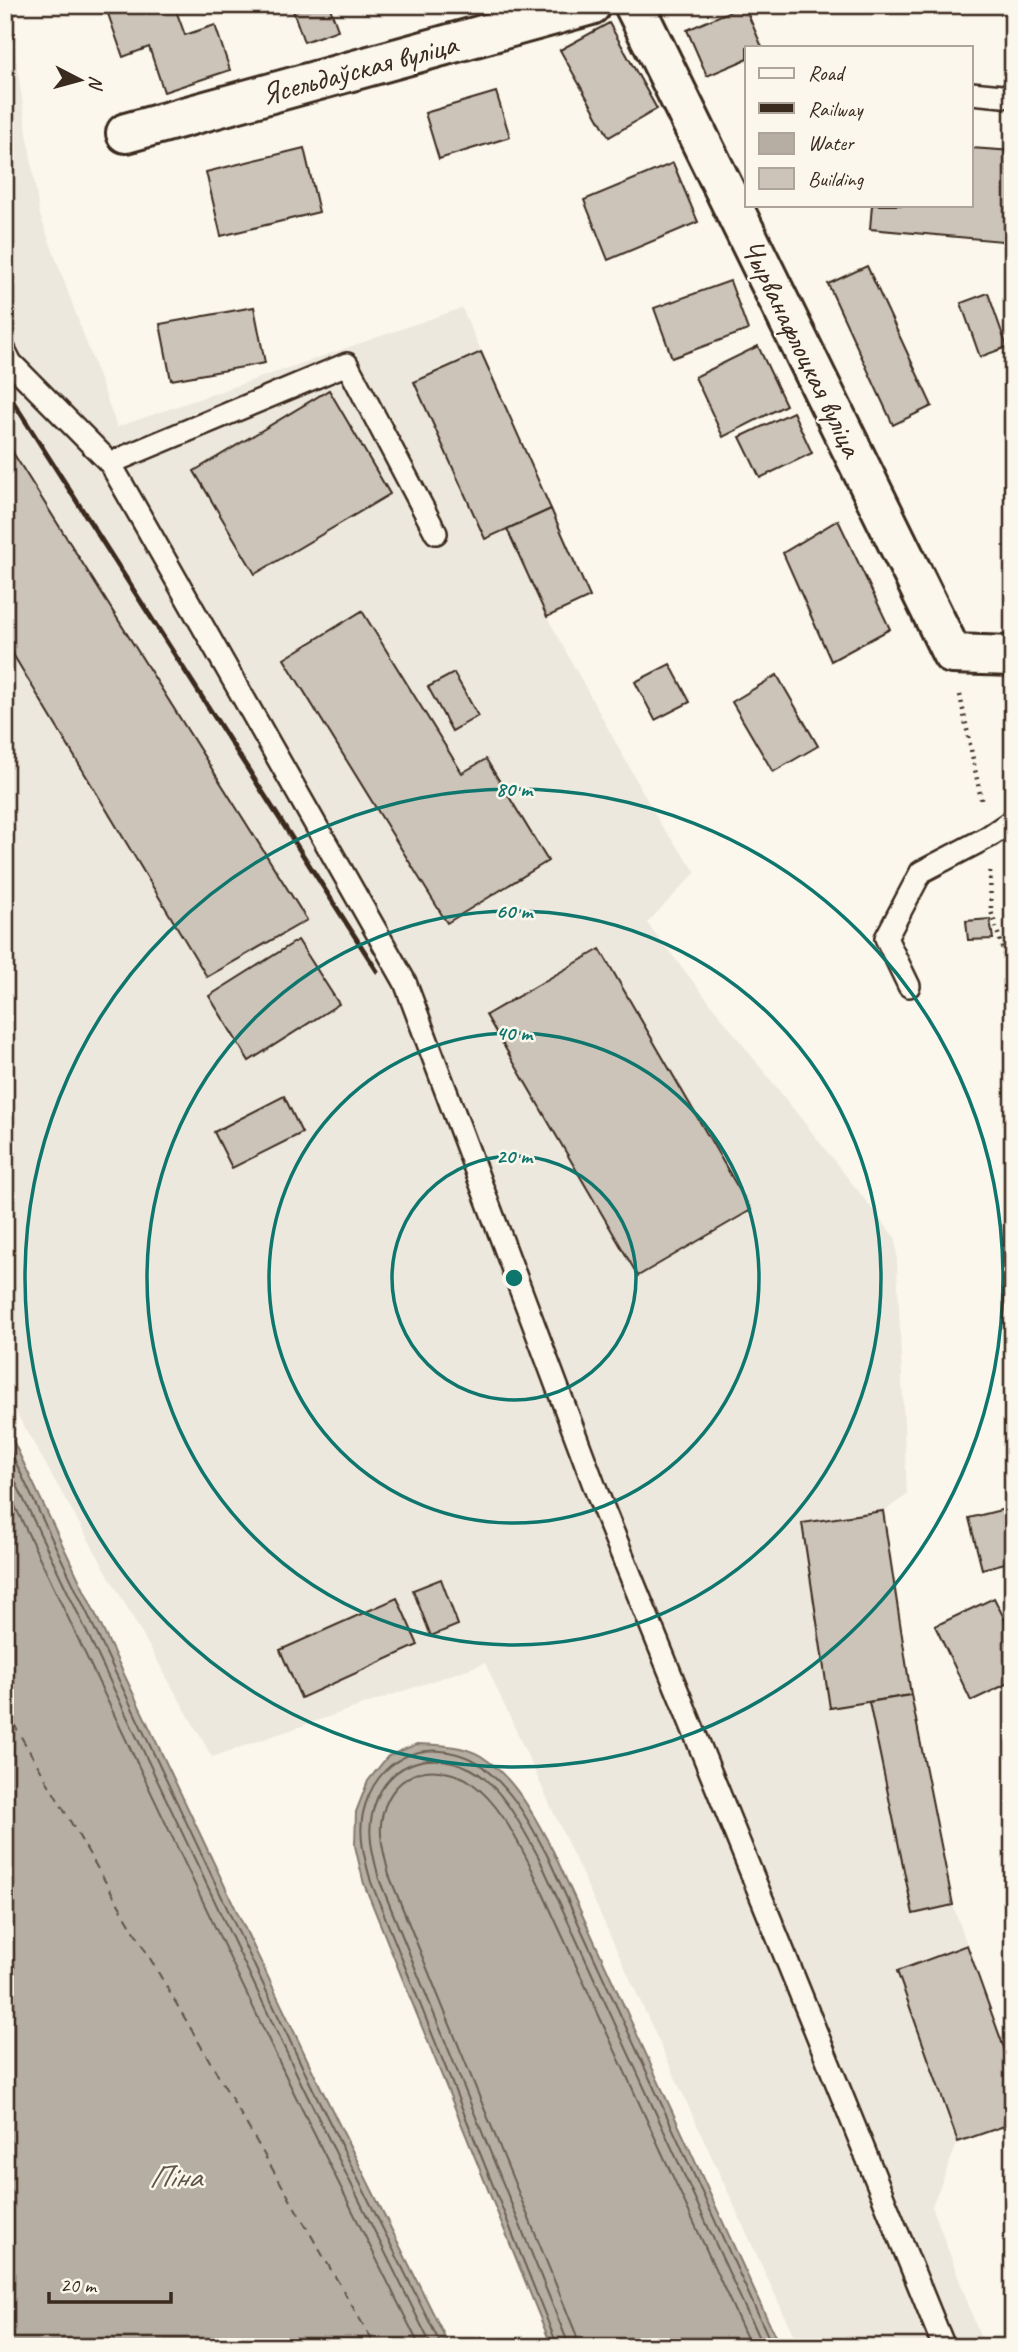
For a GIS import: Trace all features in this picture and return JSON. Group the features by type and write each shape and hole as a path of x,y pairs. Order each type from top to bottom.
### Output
{"street":[{"name":"Ясельдаўская вуліца","path":"126,133 591,5"},
{"name":"Чырванафлоцкая вуліца","path":"634,5 952,654 1013,656"}],"lane":[{"path":"972,93 1013,97"},
{"path":"5,351 11,363 110,463 405,982 597,1493 944,2347"},
{"path":"110,463 346,364 436,533"},
{"path":"909,986 886,939 922,872 988,837 1013,820"}],"shaded area":[{"path":"5,5 8,5 39,212 117,427 462,308 590,597 547,617 661,825 696,872 647,923 896,1239 907,1495 883,1512 911,1695 953,1905 1013,2073 1013,2123 958,2142 932,2206 984,2347 799,2347 485,1663 212,1757 5,1393"}],"water":[{"name":"Піна","path":"5,1424 317,2080 450,2347 5,2347"},
{"path":"417,1744 458,1748 481,1756 504,1775 531,1812 553,1851 780,2347 552,2347 364,1884 355,1846 356,1812 368,1781 388,1756"}],"building":[{"path":"105,5 174,5 185,35 215,25 230,70 164,92 149,47 123,57"},
{"path":"291,5 329,5 338,30 304,42"},
{"path":"744,5 762,46 745,46 745,60 707,76 687,30"},
{"path":"609,23 657,109 609,137 560,50"},
{"path":"496,92 510,137 439,159 425,113"},
{"path":"304,148 319,212 221,236 206,172"},
{"path":"972,148 1013,151 1013,242 870,229 872,206 972,206"},
{"path":"673,163 698,222 608,260 584,200"},
{"path":"867,266 932,406 893,425 828,284"},
{"path":"730,281 748,330 672,358 654,308"},
{"path":"988,293 1007,347 980,357 961,303"},
{"path":"254,307 265,363 171,380 160,324"},
{"path":"758,346 786,405 723,437 695,377"},
{"path":"481,352 551,509 485,539 414,382"},
{"path":"329,390 390,494 255,574 194,471"},
{"path":"793,412 812,453 760,478 740,437"},
{"path":"5,440 307,920 207,977 5,641"},
{"path":"551,509 590,597 547,617 507,529"},
{"path":"838,520 890,629 831,661 783,553"},
{"path":"362,611 462,773 486,759 548,861 447,923 284,659"},
{"path":"670,664 690,702 655,720 635,682"},
{"path":"454,673 478,716 452,731 428,687"},
{"path":"777,675 818,746 773,772 732,702"},
{"path":"990,919 993,939 968,940 966,921"},
{"path":"298,940 339,1004 249,1061 209,996"},
{"path":"600,949 751,1210 638,1276 486,1015"},
{"path":"284,1096 302,1133 232,1168 214,1132"},
{"path":"1013,1507 1013,1561 982,1569 969,1518"},
{"path":"883,1511 911,1695 830,1708 802,1523"},
{"path":"441,1579 458,1625 431,1636 413,1590"},
{"path":"397,1598 418,1645 301,1698 280,1650"},
{"path":"994,1598 1013,1636 1013,1681 971,1701 935,1626"},
{"path":"911,1695 953,1905 913,1914 869,1702"},
{"path":"967,1945 1013,2073 1013,2123 958,2142 897,1971"}],"ferry route":[{"path":"5,1709 376,2347"}],"railway":[{"path":"5,389 377,971"}]}
